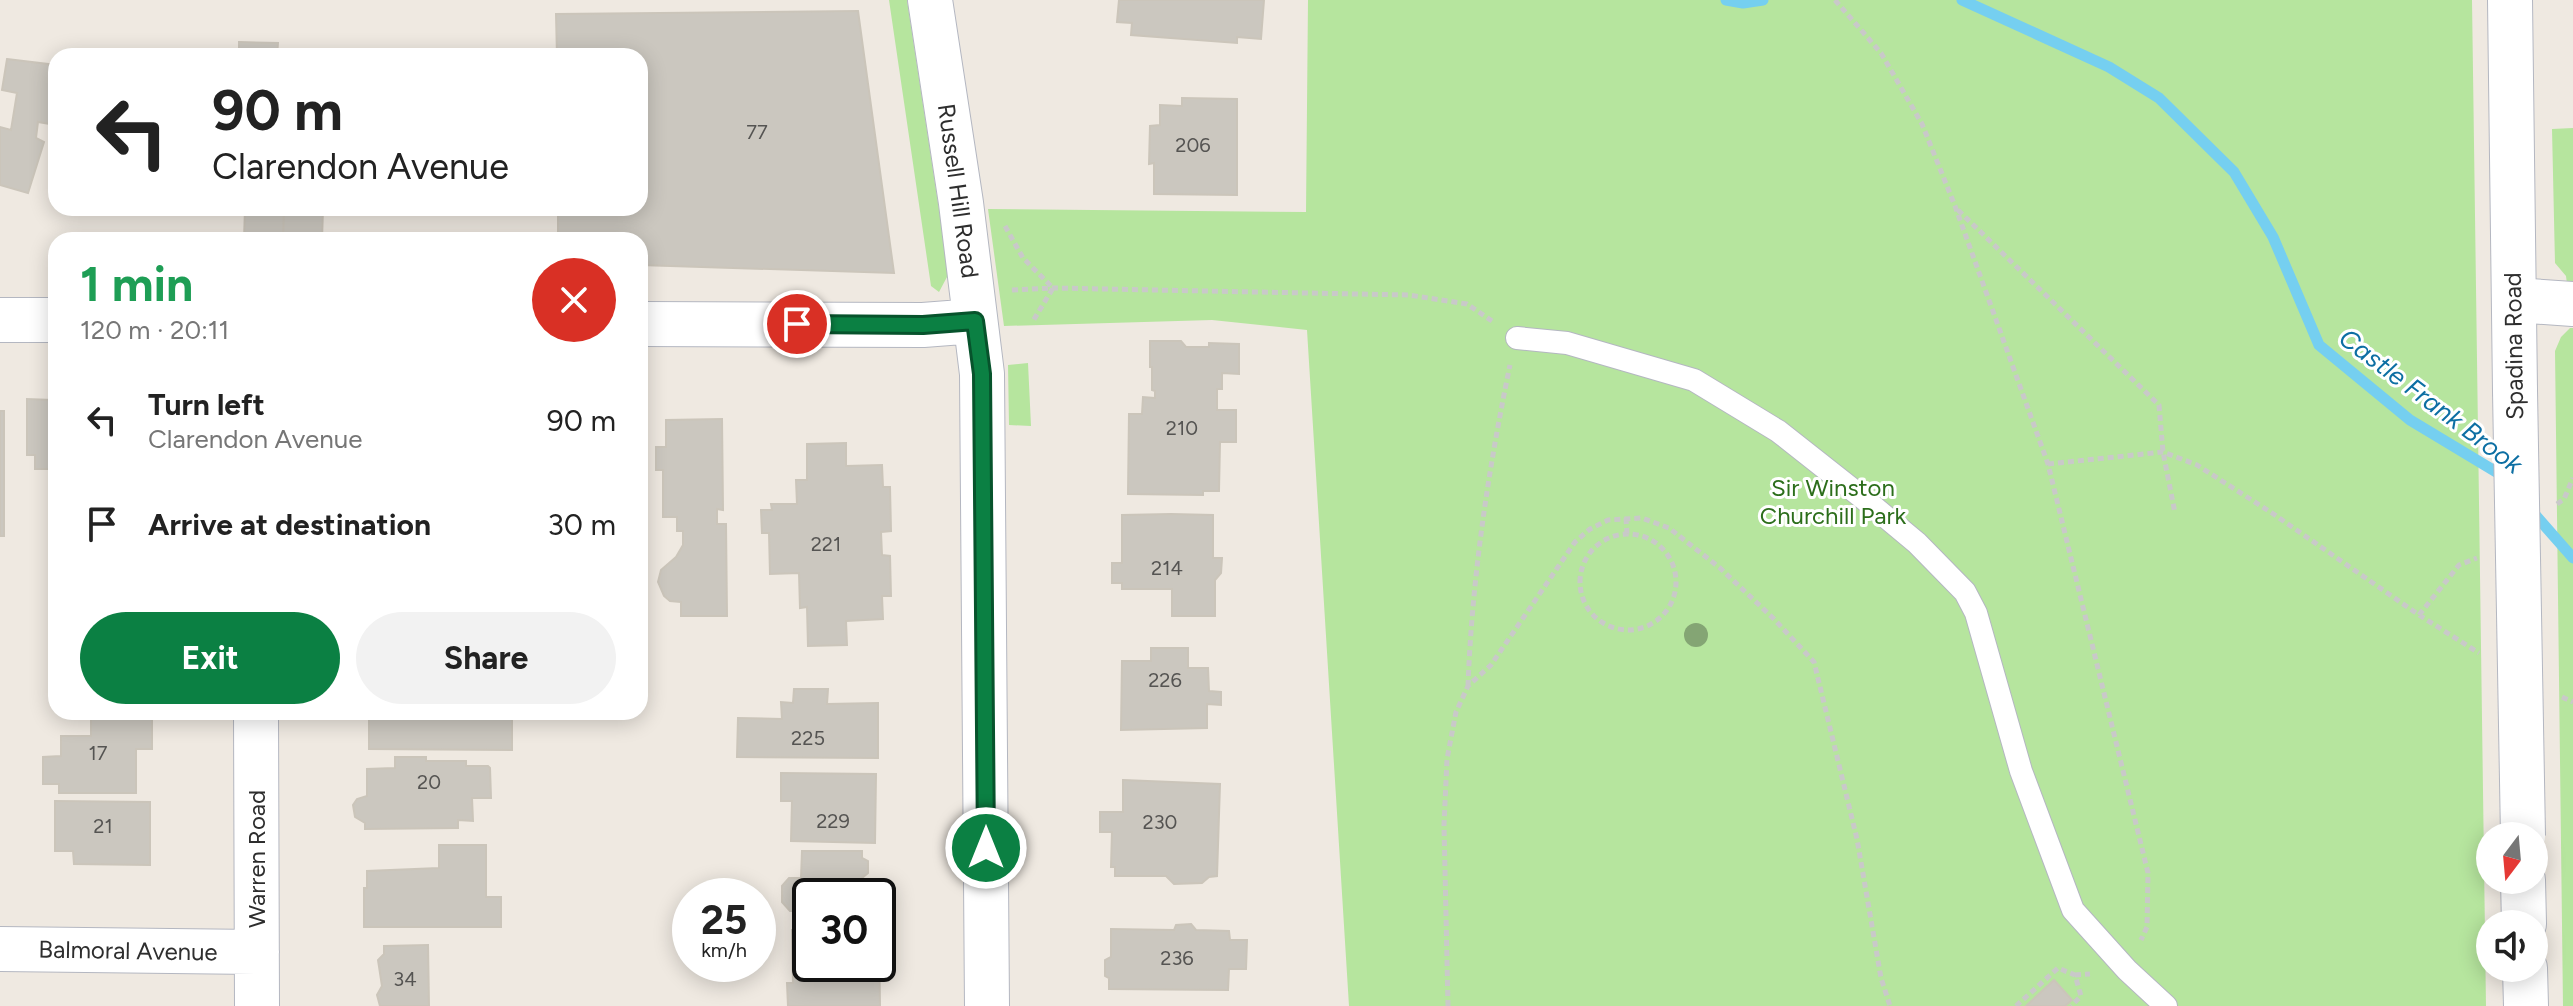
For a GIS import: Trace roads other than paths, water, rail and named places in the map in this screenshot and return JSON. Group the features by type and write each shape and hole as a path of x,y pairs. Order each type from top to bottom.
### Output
{"street":[{"name":"Russell Hill Road","path":"930,0 961,203 989,306 982,374 987,1006"},
{"name":"Spadina Road","path":"2510,0 2523,822"},
{"path":"2514,300 2573,304"},
{"path":"648,324 923,325 989,306"},
{"path":"0,320 48,320"},
{"name":"Warren Road","path":"256,720 257,1006"},
{"name":"Balmoral Avenue","path":"0,949 257,952"}],"lane":[{"path":"1517,338 1567,343 1694,380 1778,431 1917,543 1965,592 1976,613 2021,771 2073,910 2127,970 2166,1006"}],"waterway":[{"name":"Castle Frank Brook","path":"1726,0 1743,3 1763,0"},
{"name":"Castle Frank Brook","path":"1962,0 2109,67 2159,98 2234,172 2273,237 2319,345 2410,420 2503,479"},
{"name":"Castle Frank Brook","path":"2531,510 2573,558"}],"park label":[{"name":"Sir Winston Churchill Park","path":"1833,502"}]}
